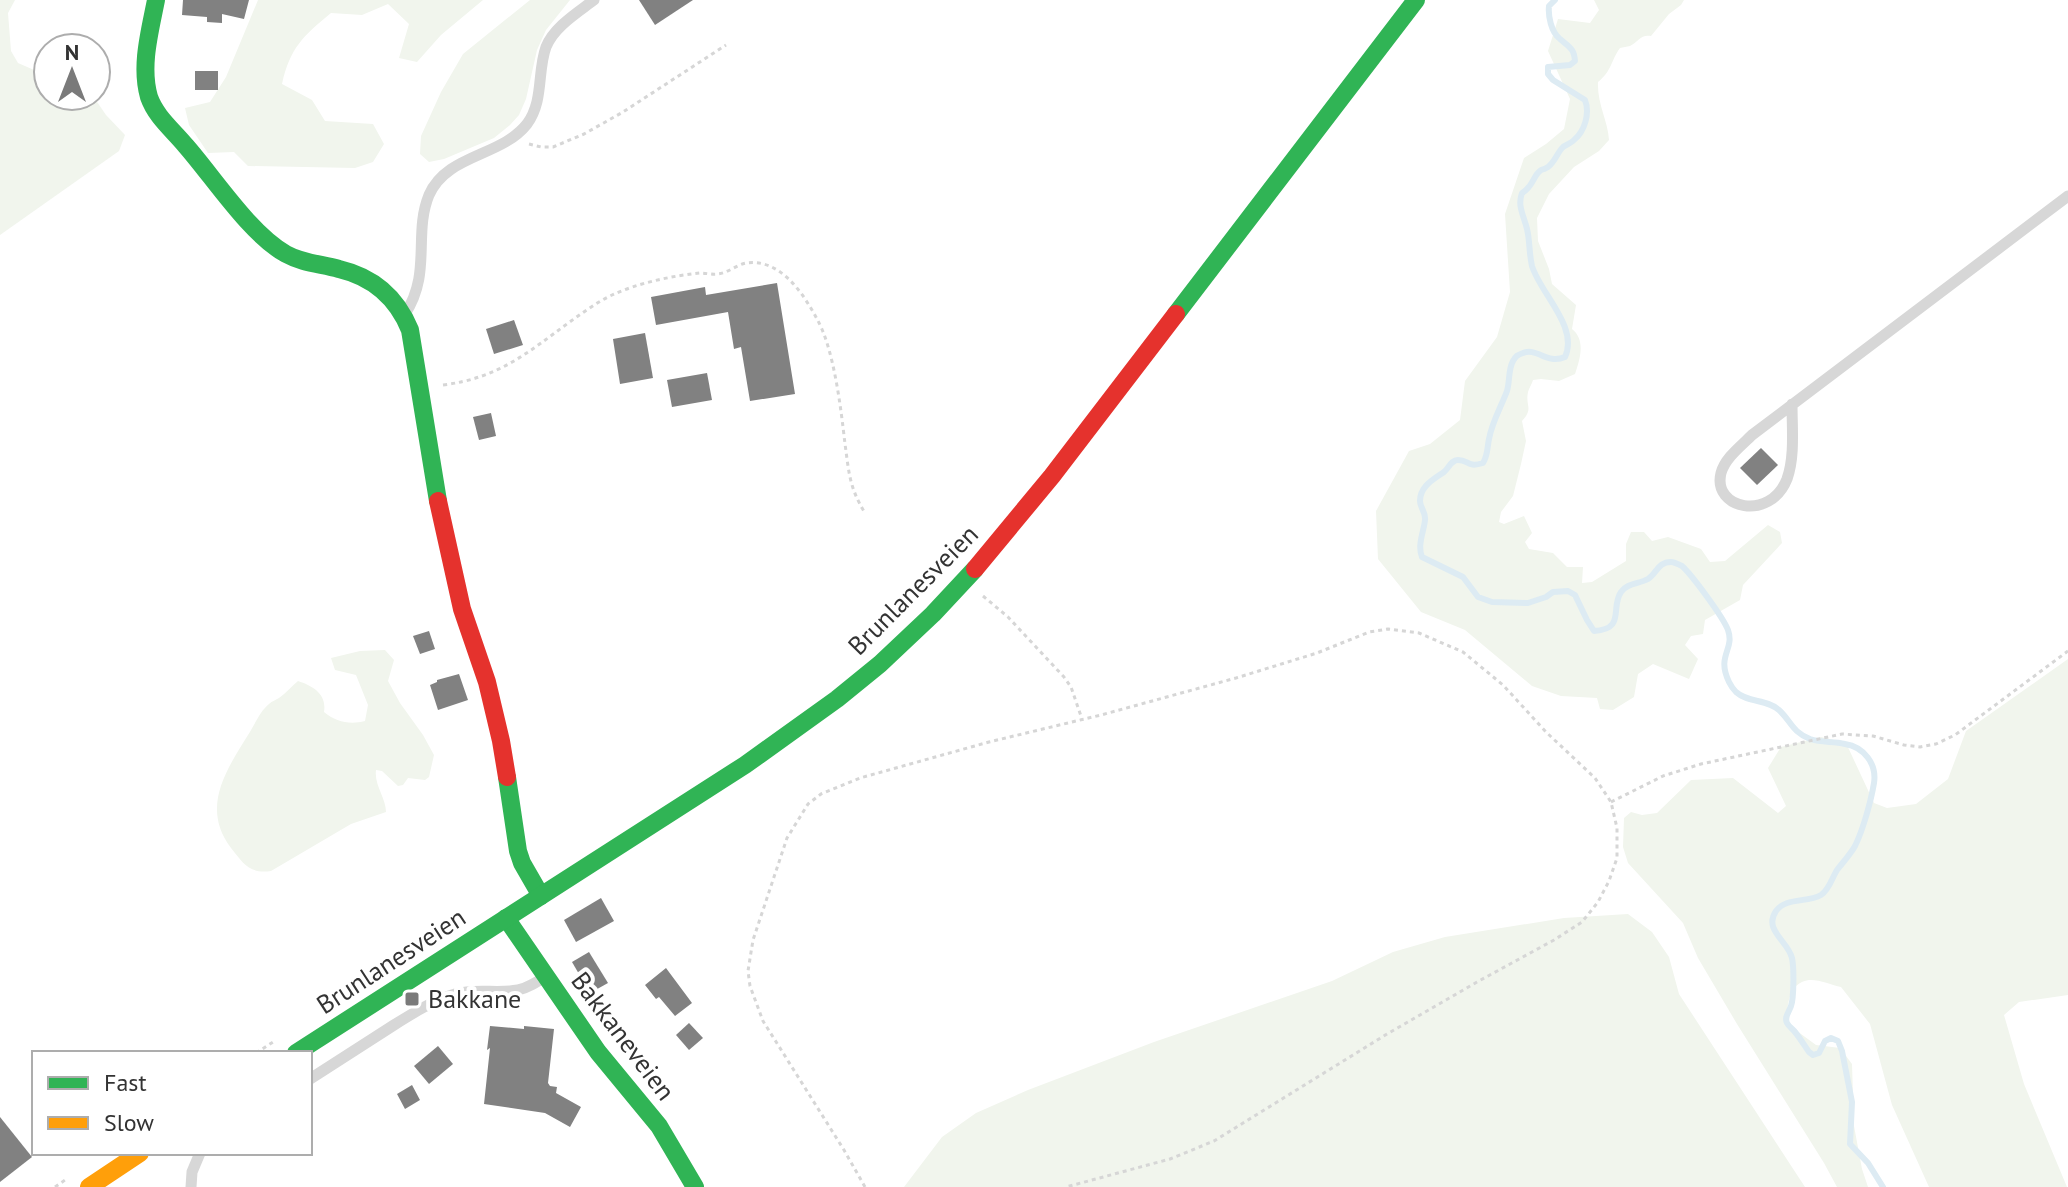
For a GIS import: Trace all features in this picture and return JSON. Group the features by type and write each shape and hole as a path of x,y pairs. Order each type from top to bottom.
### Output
{"main road":[{"path":"156,0 146,67 149,97 164,122 274,246 302,261 343,269 367,278 384,290 405,314 447,547 501,741 518,851 541,896"},
{"name":"Brunlanesveien","path":"299,1051 745,765 827,707 880,664 963,582 1052,476 1416,0"},
{"name":"Bakkaneveien","path":"506,918 614,1074 675,1141 695,1187"},
{"path":"89,1187 137,1155"}],"lane":[{"path":"405,314 417,289 425,207 432,188 456,166 515,136 526,125 536,105 546,47 551,37 594,0"},
{"path":"1792,404 1791,459 1787,479 1778,495 1753,507 1733,502 1723,491 1721,472 1726,461 1752,435 1792,404 2068,196"},
{"path":"312,1078 442,998 475,990 517,990 546,976"},
{"path":"191,1187 192,1172 199,1155"}],"path":[{"path":"515,136 525,143 541,147 571,141 623,112 726,45"},
{"path":"420,388 462,383 493,373 517,361 593,305 623,291 684,275 719,274 742,264 759,262 784,275 800,292 818,321 829,349 849,479 865,513"},
{"path":"963,582 1008,617 1064,677 1071,687 1082,719"},
{"path":"865,1187 763,1021 748,971 753,940 787,838 808,804 821,794 842,784 989,742 1236,678 1317,653 1369,632 1388,629 1419,633 1463,652 1503,685 1546,732 1595,778 1611,802 1617,828 1617,858 1598,902 1582,922 1387,1034 1214,1141 1170,1159 1066,1187"},
{"path":"1611,802 1663,776 1701,764 1842,734 1873,736 1920,747 1936,744 1955,735 2068,651"},
{"path":"259,1051 282,1036"}],"shaded area":[{"path":"0,0 15,0 8,13 11,51 18,63 32,69 32,112 104,112 125,135 119,151 0,235"},
{"path":"258,0 483,0 441,35 417,62 399,58 409,24 388,4 362,15 331,13 299,44 289,61 282,84 312,100 325,121 373,124 384,144 373,162 355,168 248,166 234,152 208,153 189,125 185,108 210,102 226,77"},
{"path":"530,0 570,0 546,30 537,50 526,99 519,115 494,138 429,162 420,154 421,136 463,54"},
{"path":"1594,0 1684,0 1651,36 1620,48 1598,82 1609,140 1599,151 1574,167 1549,194 1537,218 1538,241 1552,284 1576,305 1572,329 1579,339 1580,356 1575,374 1559,381 1533,380 1527,397 1528,413 1522,421 1526,441 1521,464 1513,496 1501,512 1499,522 1504,524 1524,516 1532,533 1525,542 1529,549 1553,553 1567,567 1583,567 1582,583 1592,582 1626,561 1626,544 1631,532 1644,532 1652,541 1668,537 1701,549 1710,562 1725,561 1768,525 1780,532 1782,543 1743,585 1740,600 1705,620 1703,634 1691,636 1685,645 1698,659 1689,679 1653,664 1638,674 1634,697 1613,710 1600,709 1597,698 1561,696 1532,686 1465,630 1421,612 1378,559 1376,511 1409,451 1430,444 1460,420 1465,381 1497,337 1510,292 1505,214 1524,158 1564,129 1570,99 1548,51 1558,19 1590,23 1599,10"},
{"path":"385,650 394,660 388,681 434,755 429,777 425,780 408,778 398,786 382,771 376,770 386,812 351,824 271,871 248,867 222,833 217,804 231,763 260,715 298,681 318,692 323,700 324,712 333,718 343,722 365,721 368,705 356,675 335,670 331,658 360,651"},
{"path":"2068,659 2068,995 2019,1002 2004,1015 2024,1084 2067,1187 1929,1187 1892,1105 1870,1024 1841,987 1809,980 1796,986 1793,991 1786,1023 1816,1045 1840,1048 1852,1064 1854,1126 1868,1187 1837,1187 1698,958 1683,923 1628,863 1623,847 1624,818 1631,812 1642,815 1657,813 1691,780 1733,778 1778,813 1786,806 1768,768 1781,747 1821,737 1846,743 1874,803 1887,808 1916,804 1948,779 1966,731"},
{"path":"1628,914 1652,932 1669,957 1679,994 1805,1187 904,1187 942,1137 976,1113 1154,1042 1332,981 1393,952 1445,937 1564,918"}],"building":[{"path":"183,0 249,0 244,19 222,14 222,23 207,22 207,17 182,15"},
{"path":"639,0 693,0 655,25"},
{"path":"195,71 218,71 218,90 195,90"},
{"path":"777,283 795,394 750,401 741,347 734,349 728,312 656,325 651,297 705,287 706,295"},
{"path":"514,320 523,345 494,354 486,329"},
{"path":"645,333 653,378 620,384 613,339"},
{"path":"707,373 712,400 672,407 667,380"},
{"path":"491,413 496,436 479,440 473,417"},
{"path":"1761,448 1778,465 1757,485 1740,468"},
{"path":"429,631 435,649 420,654 413,636"},
{"path":"459,674 468,700 438,710 430,685"},
{"path":"601,898 614,921 576,942 564,920"},
{"path":"589,952 608,983 590,993 572,962"},
{"path":"666,968 692,1003 675,1016 645,985"},
{"path":"689,1023 703,1038 689,1050 676,1035"},
{"path":"490,1026 554,1029 548,1083 557,1087 556,1093 581,1107 570,1127 545,1113 484,1104"},
{"path":"438,1046 453,1064 429,1084 414,1066"},
{"path":"412,1085 420,1100 405,1109 397,1094"},
{"path":"0,1117 32,1157 0,1182"}],"waterway":[{"path":"1555,0 1549,6 1551,24 1557,36 1572,50 1575,61 1570,65 1548,67 1548,74 1585,100 1587,116 1578,136 1537,174 1522,193 1520,202 1532,266 1563,322 1568,346 1565,357 1559,359 1533,352 1519,354 1510,368 1507,391 1492,427 1483,463 1474,465 1456,460 1422,491 1420,501 1425,515 1420,543 1422,557 1463,577 1478,597 1492,602 1528,603 1553,592 1568,591 1575,595 1594,631 1614,622 1618,598 1624,589 1648,579 1663,564 1678,564 1700,587 1728,630 1730,637 1724,665 1736,692 1774,707 1804,736 1852,746 1868,758 1874,783 1855,846 1824,893 1785,904 1776,911 1772,924 1793,962 1793,996 1787,1023 1813,1055 1819,1053 1825,1041 1831,1038 1838,1041 1852,1102 1850,1144 1868,1163 1883,1187"}],"traffic: fast":[{"path":"156,0 145,73 149,97 160,117 246,219 273,245 298,259 363,277 382,290 405,319 410,330 438,501"},
{"path":"1176,314 1416,0"},
{"path":"299,1051 745,765 880,664 975,569"},
{"path":"507,777 518,851 541,896"},
{"path":"506,918 598,1052 659,1126 695,1187"}],"traffic: slow":[{"path":"89,1187 137,1155"}],"traffic: jam":[{"path":"975,569 1052,476 1176,314"},
{"path":"438,501 462,609 487,682 507,777"}],"place":[{"name":"Bakkane","path":"412,999"}]}
